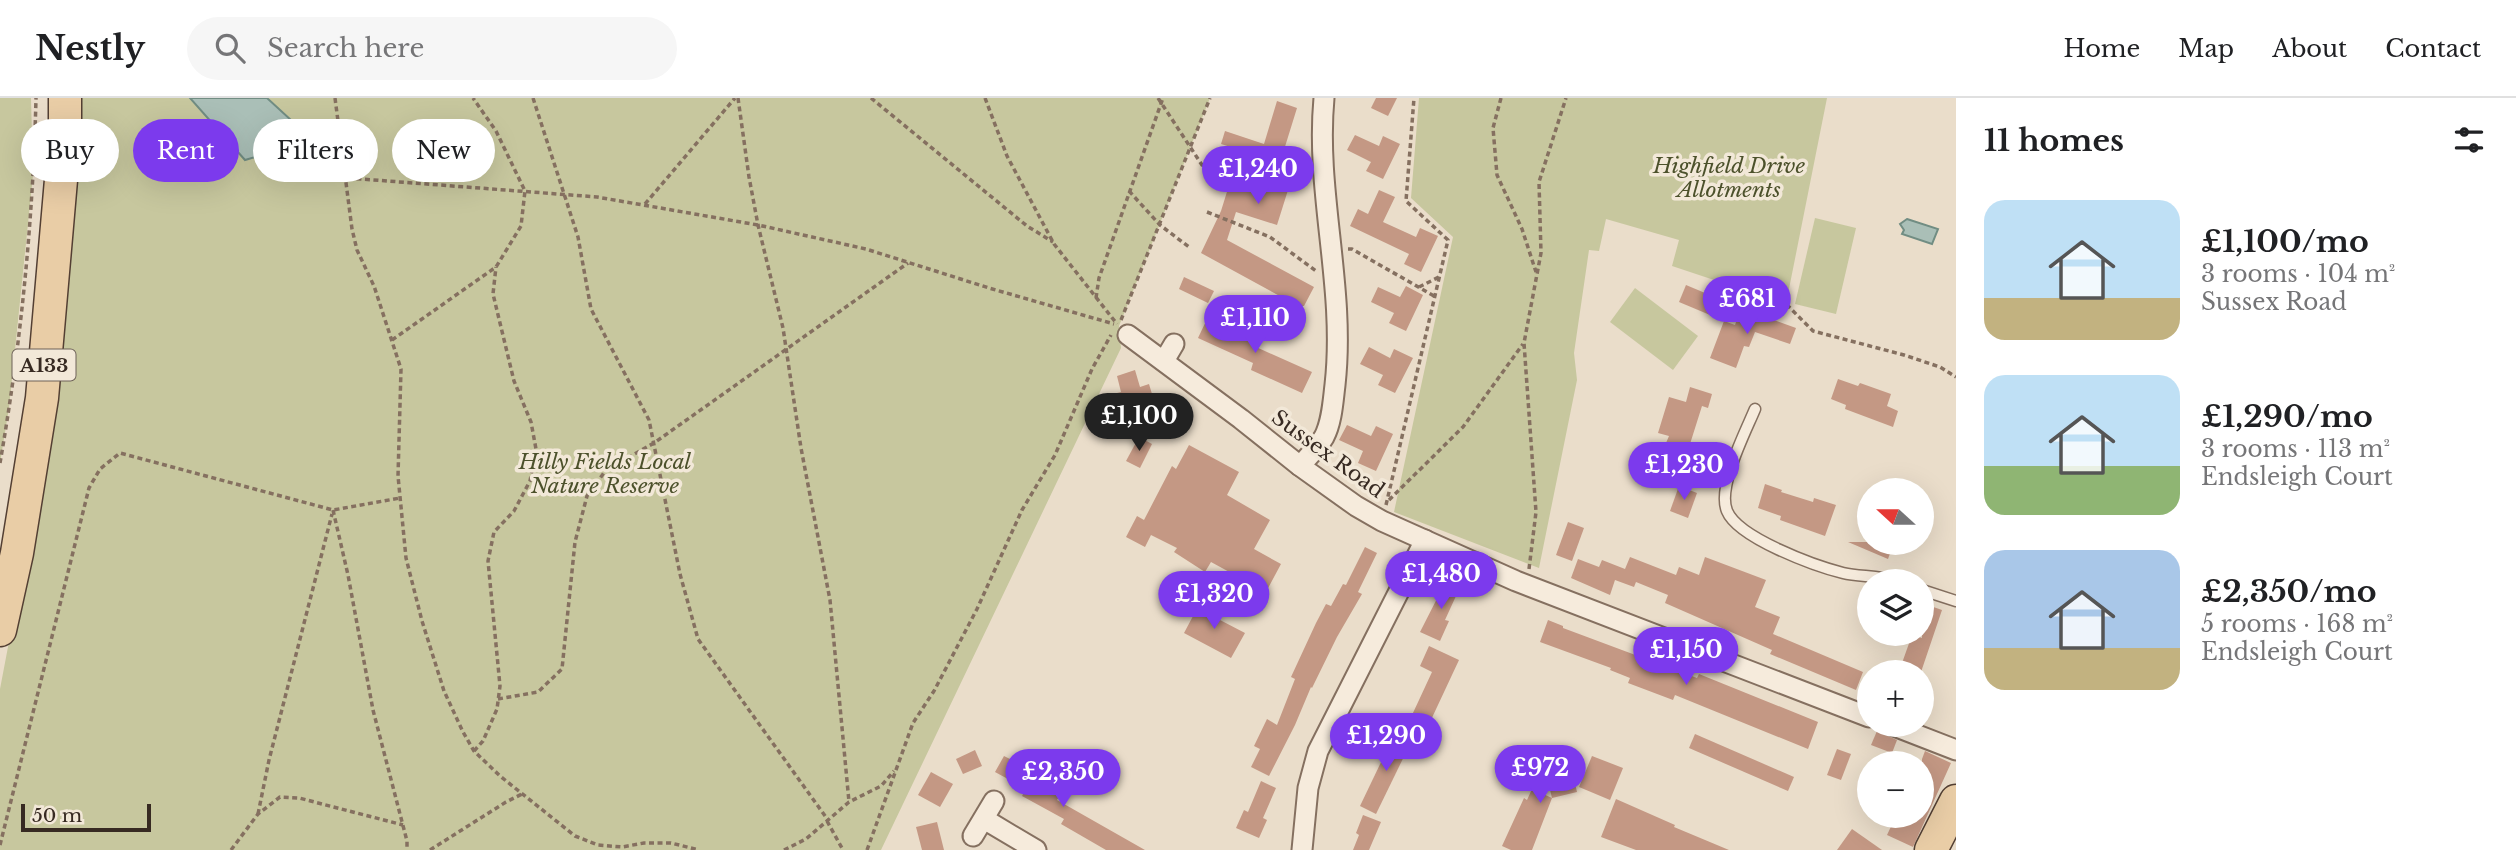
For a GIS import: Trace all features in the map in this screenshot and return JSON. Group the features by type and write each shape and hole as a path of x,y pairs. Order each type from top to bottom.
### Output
{"main road":[{"name":"A133","path":"0,630 17,553 42,398 65,134 65,98"},
{"path":"1943,844 1956,801"}],"street":[{"path":"1300,466 1324,436 1332,409 1337,363 1336,283 1321,129 1324,98"},
{"name":"Sussex Road","path":"1124,330 1169,352 1300,466 1382,521 1527,585 1857,712"},
{"path":"1302,850 1308,788 1318,751 1425,540"},
{"path":"1922,737 1956,750"},
{"path":"973,836 994,801"},
{"path":"984,819 1037,850"}],"lane":[{"path":"1755,410 1730,468 1726,488 1727,511 1746,532 1787,553 1844,573 1857,574"},
{"path":"1934,594 1956,601"}],"path":[{"path":"0,463 22,315 32,200 36,98"},
{"path":"335,98 338,119"},
{"path":"392,340 496,267 521,226 525,191 496,131 473,98"},
{"path":"533,98 578,237 591,309 649,420 680,574 698,639 827,821 843,850"},
{"path":"645,204 736,98"},
{"path":"736,98 758,225 787,349 801,448 830,600 849,802"},
{"path":"871,98 1027,226 1054,244"},
{"path":"985,98 1007,156 1054,244 1124,330"},
{"path":"1160,98 1161,104 1202,165 1220,173"},
{"path":"867,850 913,723 934,691 972,619 1022,510 1055,455 1107,340 1124,330 1160,225 1210,98"},
{"path":"1382,521 1448,240 1406,201 1414,98"},
{"path":"1501,98 1493,128 1497,175 1522,229 1537,274"},
{"path":"1527,585 1536,512 1524,343 1541,253 1539,182 1566,98"},
{"path":"1096,298 1099,278 1161,104"},
{"path":"378,179 597,197 758,225 866,249 1124,330"},
{"path":"347,182 357,250 374,286 401,369 398,476 405,558 444,691 474,751 575,836 598,845 621,849 645,843 671,843 699,850"},
{"path":"1129,191 1160,225 1189,247"},
{"path":"1207,212 1270,237 1336,283"},
{"path":"1332,249 1352,249 1434,296"},
{"path":"498,699 538,692 562,669 575,542 587,496 606,470 654,443 908,263"},
{"path":"474,751 483,741 497,709 500,686 488,561 494,532 514,511 530,481 536,449 531,422 514,382 493,294 496,267"},
{"path":"1419,287 1439,277"},
{"path":"1773,283 1786,304 1813,331 1904,355 1940,367 1956,377"},
{"path":"1389,500 1463,427 1524,343"},
{"path":"0,845 89,488 100,469 120,453 333,510 400,498"},
{"path":"258,814 272,748 333,510"},
{"path":"333,510 373,710 407,850"},
{"path":"784,850 806,839 849,802 881,786 897,766"},
{"path":"430,850 522,794"},
{"path":"231,850 258,814 280,797 299,798 403,825"}],"green space":[{"path":"0,98 31,98 32,119 21,119 21,182 32,182 9,408 0,463"},
{"name":"Hilly Fields Local Nature Reserve","path":"73,98 1210,98 1119,326 1121,348 881,850 0,850 0,689 27,547 64,182 119,182 119,119 71,119"},
{"name":"Highfield Drive Allotments","path":"1419,98 1827,98 1786,304 1672,266 1679,240 1606,219 1599,251 1589,250 1574,353 1577,380 1539,568 1394,512 1453,237 1411,198"},
{"path":"1815,218 1856,228 1836,314 1795,304"},
{"path":"1635,288 1698,336 1673,370 1610,322"}],"shaded area":[{"path":"190,98 267,98 290,119 253,119 253,158 245,160 239,153 239,119 209,119"},
{"path":"1907,219 1938,229 1932,244 1902,234 1904,230 1900,224"}],"building":[{"path":"1376,98 1397,98 1388,116 1371,108"},
{"path":"1277,101 1297,108 1279,166 1294,171 1277,225 1236,212 1227,240 1314,287 1304,306 1298,306 1201,253 1221,211 1240,150 1221,144 1225,131 1264,144"},
{"path":"1355,135 1379,146 1383,136 1400,144 1383,179 1366,171 1371,162 1347,150"},
{"path":"1379,190 1395,197 1383,222 1416,237 1420,228 1438,236 1421,272 1404,264 1409,254 1350,226 1358,209 1368,214"},
{"path":"1184,277 1214,291 1208,303 1179,289"},
{"path":"1686,285 1717,298 1710,315 1679,302"},
{"path":"1406,286 1423,295 1406,331 1389,323 1394,313 1371,302 1378,287 1400,297"},
{"path":"1741,308 1796,328 1790,344 1755,332 1749,347 1744,346 1736,368 1710,358 1724,321 1735,325"},
{"path":"1208,317 1259,340 1256,347 1312,372 1302,393 1251,370 1253,363 1198,338"},
{"path":"1369,347 1390,358 1394,349 1413,358 1395,393 1378,385 1383,375 1360,364"},
{"path":"1135,370 1140,387 1149,384 1155,404 1143,407 1145,416 1125,422 1117,393 1121,392 1117,376"},
{"path":"1838,379 1858,386 1860,383 1891,394 1887,406 1898,411 1893,427 1845,409 1846,405 1831,399"},
{"path":"1690,387 1712,394 1708,408 1702,406 1690,444 1684,442 1683,448 1666,443 1669,436 1658,433 1669,397 1686,402"},
{"path":"1347,425 1371,436 1376,426 1393,434 1376,471 1358,463 1363,451 1339,440"},
{"path":"1139,437 1152,444 1140,468 1126,461"},
{"path":"1189,445 1239,472 1227,495 1270,520 1254,549 1281,564 1266,592 1211,562 1205,572 1174,552 1177,548 1151,535 1145,547 1126,537 1137,516 1144,520 1172,466 1176,469"},
{"path":"1765,484 1813,502 1814,498 1836,505 1825,536 1780,520 1781,516 1758,508"},
{"path":"1679,486 1697,493 1688,518 1670,511"},
{"path":"1568,522 1584,528 1572,561 1556,555"},
{"path":"1365,547 1377,553 1358,592 1362,594 1311,687 1269,776 1251,767 1260,749 1254,746 1267,719 1277,725 1295,679 1291,677 1316,623 1326,604 1331,606 1343,584 1346,585"},
{"path":"1630,557 1676,575 1679,567 1699,575 1705,557 1766,580 1755,607 1780,617 1773,634 1857,669 1856,690 1770,654 1772,650 1665,603 1668,595 1636,582 1634,587 1615,580 1610,595 1571,578 1578,559 1599,567 1602,560 1625,569"},
{"path":"1447,579 1461,585 1445,620 1449,621 1440,641 1420,632"},
{"path":"1200,603 1222,615 1220,620 1245,633 1231,658 1184,633"},
{"path":"1934,607 1942,610 1934,634"},
{"path":"1548,620 1697,678 1699,674 1818,722 1808,749 1675,695 1673,700 1628,683 1630,678 1610,670 1611,668 1540,642"},
{"path":"1429,646 1459,660 1423,737 1406,728 1432,672 1420,666"},
{"path":"1908,646 1930,646 1925,660 1903,660"},
{"path":"1395,733 1412,740 1376,814 1360,806"},
{"path":"1695,734 1794,777 1788,791 1689,748"},
{"path":"1874,737 1897,740 1893,751 1871,745"},
{"path":"1837,749 1851,754 1841,780 1827,775"},
{"path":"975,750 982,766 963,774 956,759"},
{"path":"1559,752 1562,765 1570,762 1577,792 1552,798 1542,756"},
{"path":"1934,755 1951,763 1934,801"},
{"path":"1004,756 1022,765 1019,770 1061,793 1057,800 1145,850 1106,850 1061,824 1064,819 1022,796 1026,789 995,772"},
{"path":"1592,756 1623,768 1610,800 1579,787"},
{"path":"931,772 953,784 940,807 918,795"},
{"path":"1261,781 1276,788 1263,818 1267,820 1259,838 1236,828 1244,810 1248,812"},
{"path":"1532,789 1552,798 1532,850 1511,850 1502,846 1524,798 1527,800"},
{"path":"1616,799 1729,850 1636,850 1601,837"},
{"path":"1363,815 1381,822 1369,850 1353,850 1359,835 1356,833"},
{"path":"937,822 944,850 922,850 916,827"},
{"path":"1890,828 1922,828 1913,847 1887,835"},
{"path":"1852,829 1882,850 1837,850"}]}
